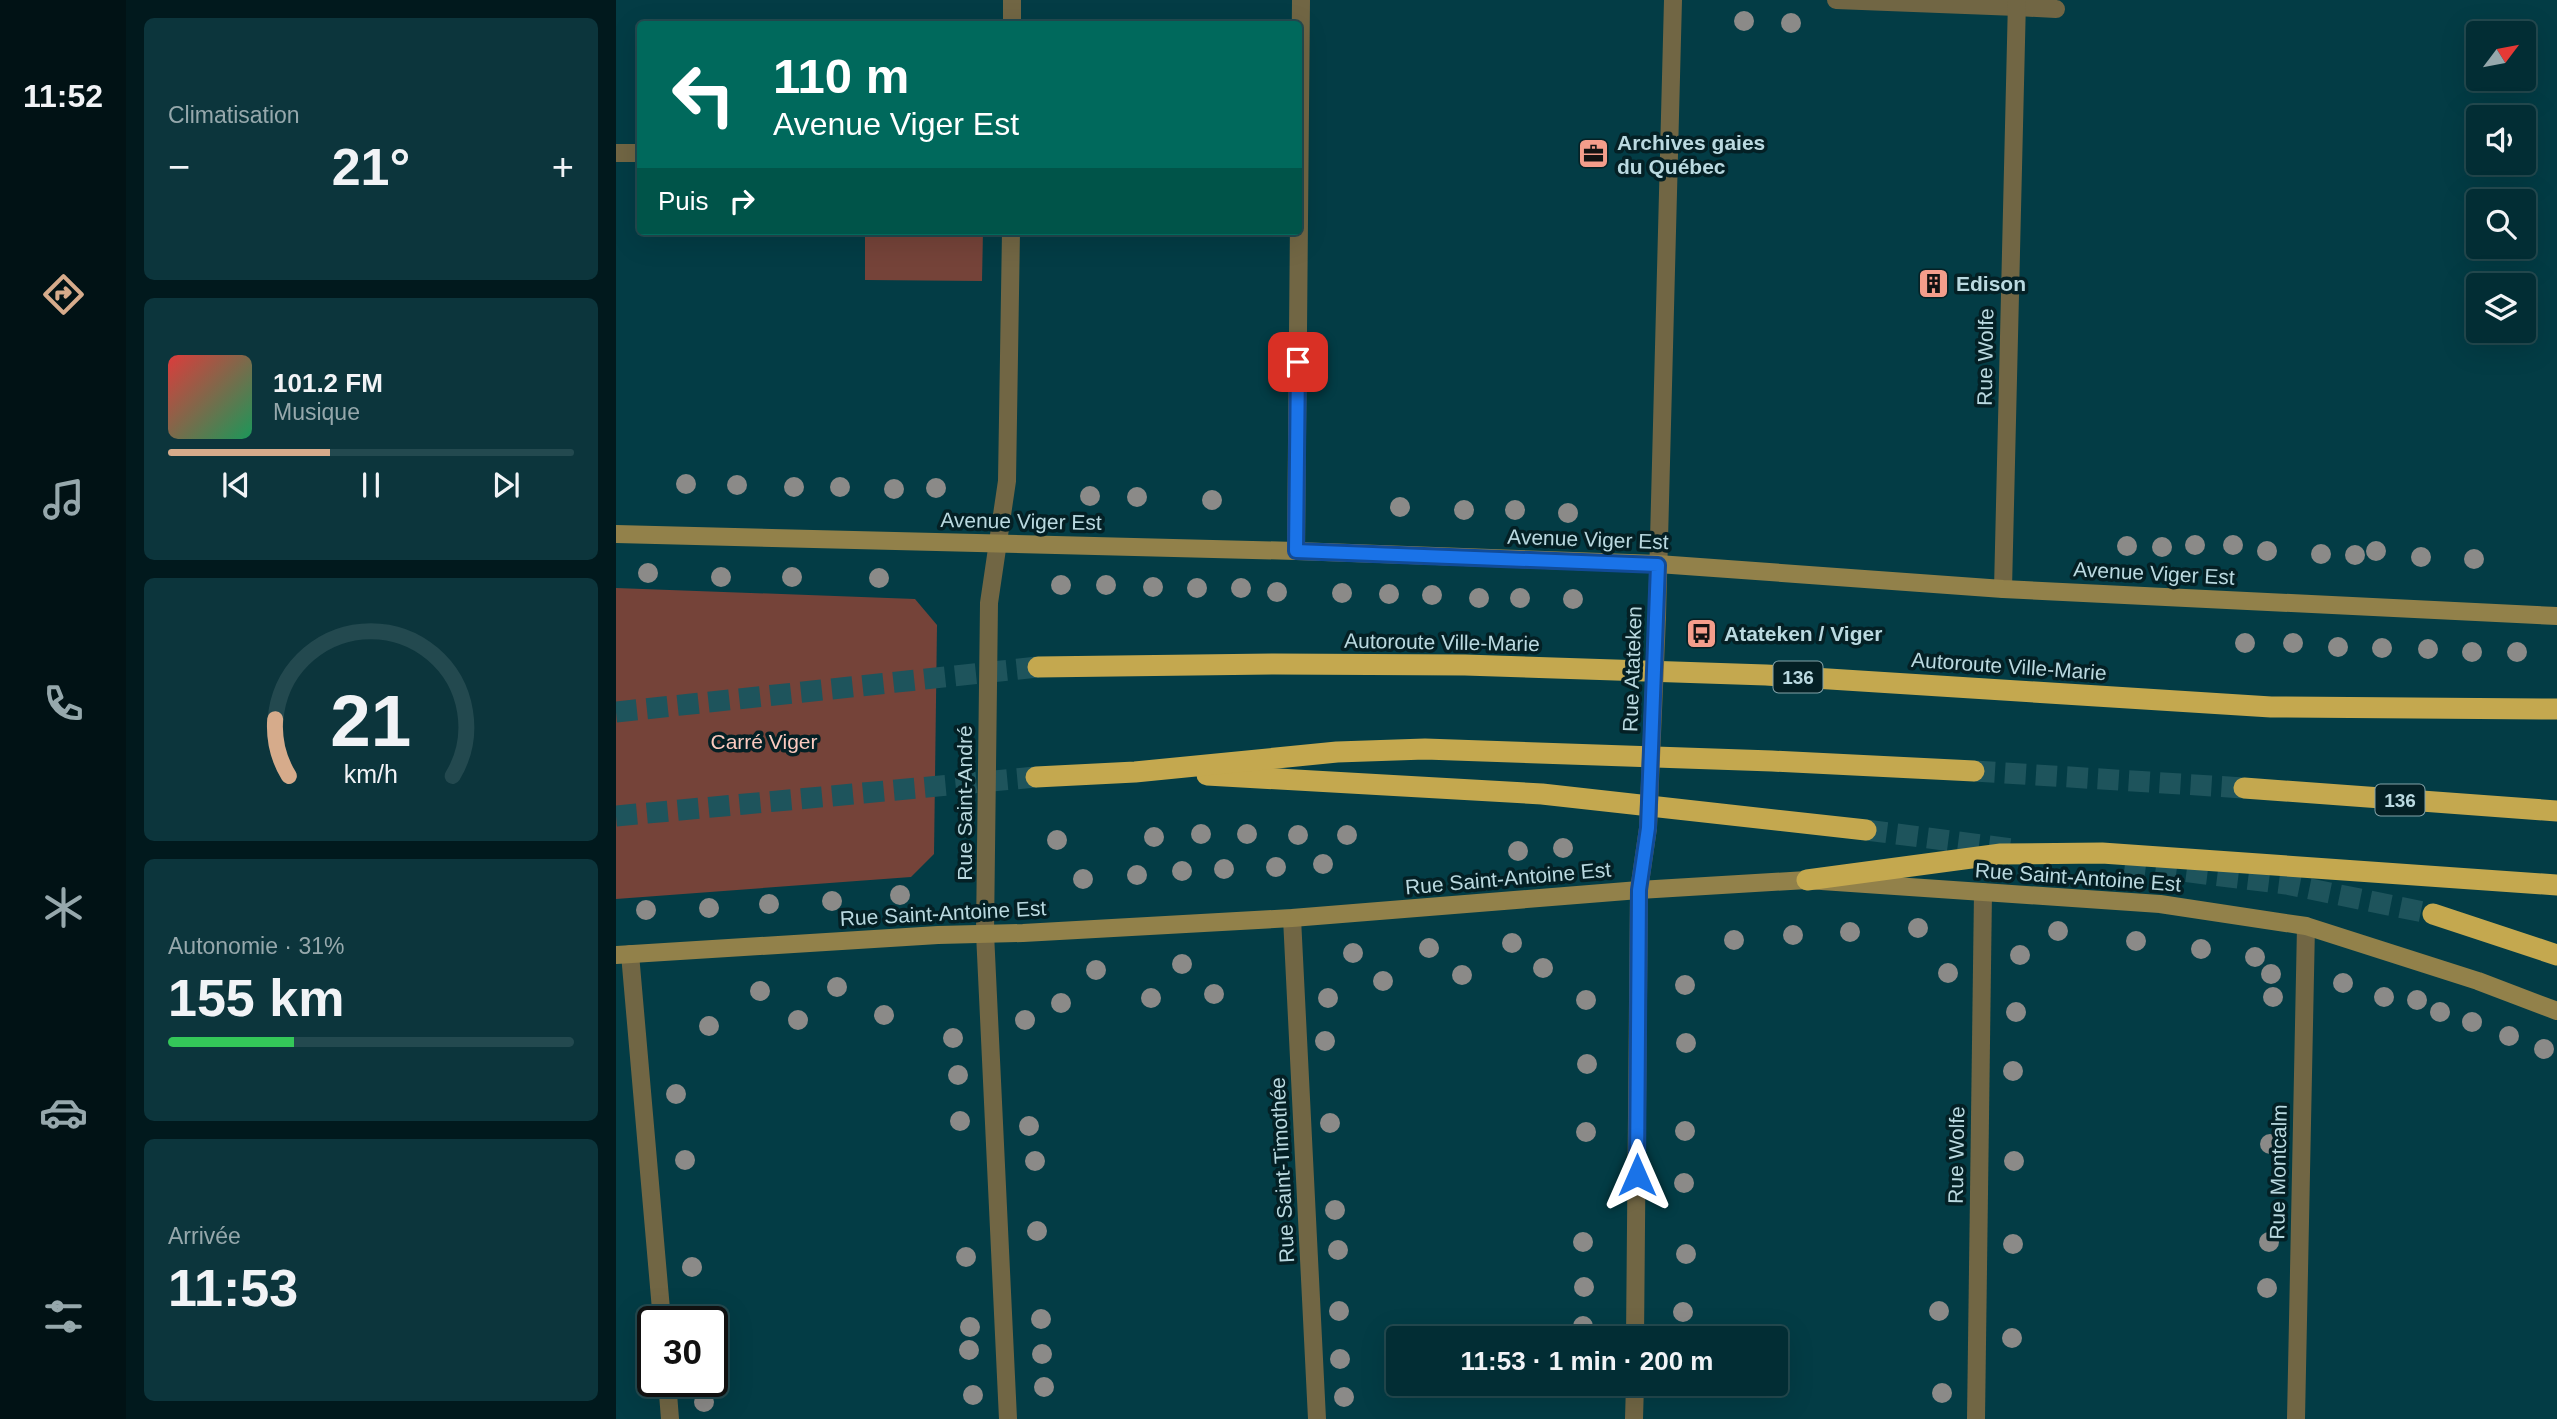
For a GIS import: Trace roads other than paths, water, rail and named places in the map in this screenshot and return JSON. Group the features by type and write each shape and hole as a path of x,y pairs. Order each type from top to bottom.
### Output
{"highway":[{"name":"Autoroute Ville-Marie","path":"1038,667 1465,665 1766,675 2271,706 2557,709"},
{"path":"1036,777 1135,772 1337,752 1425,749 1974,771"},
{"path":"1135,772 1542,794 1866,830"},
{"name":"136","path":"2244,788 2557,811"},
{"path":"1807,880 2001,854 2102,853 2557,885"},
{"path":"2433,914 2557,955"}],"main road":[{"name":"Avenue Viger Est","path":"616,534 1296,551 1658,565 2003,589 2557,616"},
{"name":"Rue Saint-Antoine Est","path":"623,954 1292,918 1639,890 1807,880 2160,904 2306,926 2478,981 2557,1011"}],"street":[{"path":"1012,0 1012,21"},
{"path":"1301,0 1301,21"},
{"name":"Rue Atateken","path":"1635,1326 1639,890 1648,828 1657,617 1673,0"},
{"path":"1836,0 2017,4 2056,9"},
{"name":"Rue Wolfe","path":"2003,589 2017,4"},
{"path":"616,153 637,153"},
{"name":"Rue Saint-André","path":"1008,1419 985,933 989,603 1007,481 1011,235"},
{"path":"1296,551 1299,235"},
{"name":"Rue Wolfe","path":"1976,1419 1983,892"},
{"name":"Rue Saint-Timothée","path":"1292,918 1317,1419"},
{"name":"Rue Montcalm","path":"2296,1419 2306,926"},
{"path":"623,954 660,1306"},
{"path":"1634,1419 1635,1396"},
{"path":"668,1397 670,1419"}],"tunnel":[{"path":"616,712 1038,667"},
{"path":"1974,771 2244,788"},
{"path":"616,816 1036,777"},
{"path":"1866,830 2013,849"},
{"path":"2125,864 2286,884 2433,914"}],"place":[{"name":"Archives gaies du Québec","path":"1594,154"},
{"name":"Edison","path":"1933,283"},
{"name":"Atateken / Viger","path":"1701,633"}],"park label":[{"name":"Carré Viger","path":"764,741"}]}
